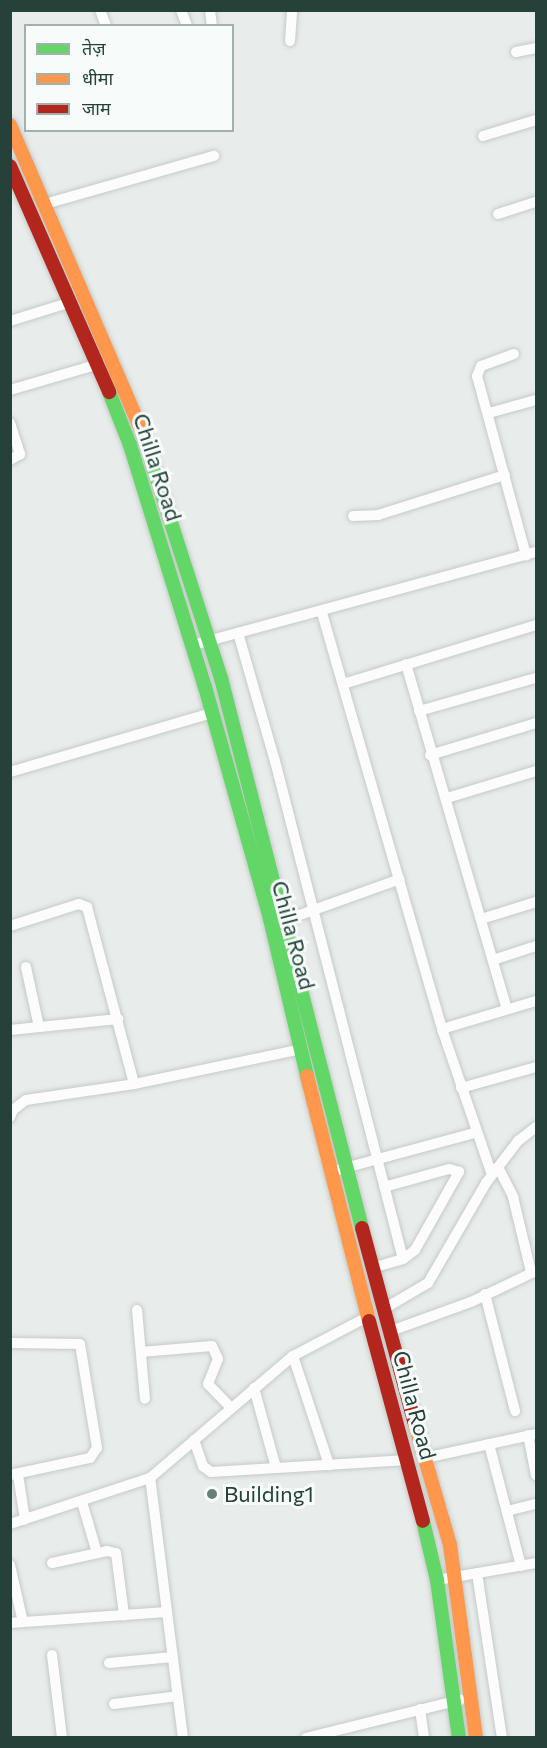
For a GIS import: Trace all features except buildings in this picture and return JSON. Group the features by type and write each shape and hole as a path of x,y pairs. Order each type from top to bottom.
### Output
{"main road":[{"path":"11,127 103,336 161,486 209,641 286,920 372,1268 376,1313 388,1332 457,1577 476,1737"},
{"name":"Chilla Road","path":"10,166 90,343 130,445 193,645 272,924 330,1172 376,1313 437,1580 459,1737"},
{"path":"90,343 103,336"},
{"path":"293,1012 308,1010"}],"street":[{"path":"290,41 292,10"},
{"path":"516,52 537,48"},
{"path":"483,136 537,120"},
{"path":"45,204 214,156"},
{"path":"498,214 537,202"},
{"path":"10,321 71,302"},
{"path":"193,645 322,613 531,554 505,475 478,370 514,354"},
{"path":"10,390 99,364"},
{"path":"489,413 537,400"},
{"path":"10,423 20,454 10,460"},
{"path":"353,516 378,515 505,475"},
{"path":"322,613 442,1029 475,1133 495,1171 513,1197 534,1272 388,1332"},
{"path":"343,684 537,625"},
{"path":"238,633 275,761 403,1259"},
{"path":"406,664 430,755 447,798 507,1009"},
{"path":"419,711 537,678"},
{"path":"10,772 212,713"},
{"path":"430,755 537,723"},
{"path":"447,798 537,771"},
{"path":"272,924 312,912 400,879"},
{"path":"481,919 537,903"},
{"path":"10,926 79,904 87,906 134,1084"},
{"path":"493,960 537,946"},
{"path":"26,967 39,1027"},
{"path":"442,1029 537,1000"},
{"path":"10,1030 118,1019"},
{"path":"10,1117 13,1110 26,1100 134,1084 302,1049"},
{"path":"461,1088 537,1067"},
{"path":"10,1524 150,1478 293,1356 428,1283 495,1171 518,1141 537,1128"},
{"path":"330,1172 475,1133"},
{"path":"372,1268 403,1259 415,1250 459,1172 449,1169 384,1187"},
{"path":"485,1294 515,1411"},
{"path":"137,1310 145,1399"},
{"path":"11,1343 80,1344 97,1448 90,1458 14,1475 25,1519"},
{"path":"141,1352 212,1346 218,1359 208,1384 231,1408"},
{"path":"293,1356 329,1465"},
{"path":"254,1388 276,1468"},
{"path":"425,1458 532,1435 537,1475"},
{"path":"194,1440 203,1466 211,1472 408,1460"},
{"path":"489,1444 520,1566"},
{"path":"150,1478 183,1737"},
{"path":"82,1502 97,1553"},
{"path":"507,1511 537,1504"},
{"path":"52,1563 111,1550 118,1557 124,1615"},
{"path":"437,1580 537,1563"},
{"path":"10,1565 23,1622"},
{"path":"477,1573 502,1737"},
{"path":"10,1623 166,1612"},
{"path":"52,1655 62,1737"},
{"path":"109,1663 173,1657"},
{"path":"114,1704 178,1696"},
{"path":"306,1737 351,1732 420,1709 453,1701 472,1700"},
{"path":"420,1709 424,1737"}],"traffic: fast":[{"path":"109,392 130,445 205,687 270,919 307,1076"},
{"path":"141,429 221,678 362,1228"},
{"path":"423,1521 437,1580 459,1738"}],"traffic: slow":[{"path":"10,125 141,429"},
{"path":"307,1076 369,1321"},
{"path":"414,1421 450,1545 476,1738"}],"traffic: jam":[{"path":"10,166 109,392"},
{"path":"362,1228 414,1421"},
{"path":"369,1321 423,1521"}],"place":[{"name":"Building1","path":"212,1494"}]}
